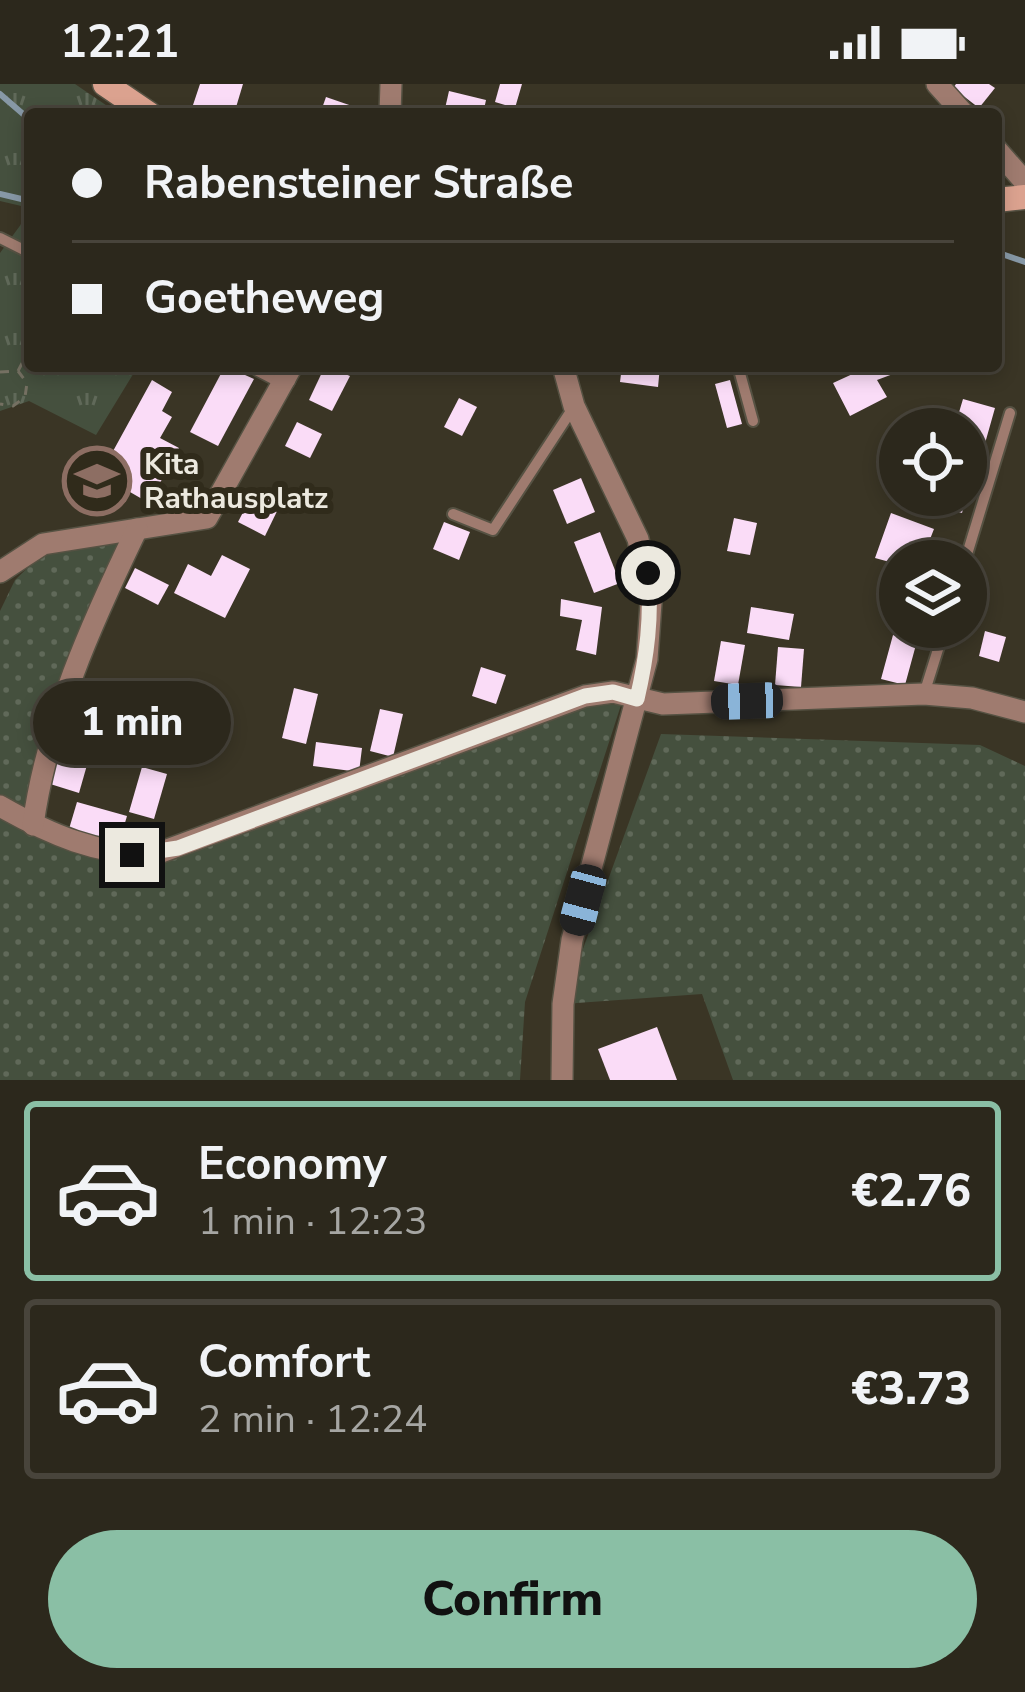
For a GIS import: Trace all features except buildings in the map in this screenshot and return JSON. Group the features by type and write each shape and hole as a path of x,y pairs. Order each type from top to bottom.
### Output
{"street":[{"path":"105,84 139,108"},
{"path":"937,84 959,108"},
{"path":"1002,156 1025,182"},
{"path":"562,1080 563,1004 572,940 637,699 651,603 638,539 574,406 565,372"},
{"path":"0,572 44,544 207,518 288,373"},
{"path":"33,825 42,764 109,587 137,529"},
{"path":"0,806 86,846 132,855 156,854 585,696 613,692 683,704 925,694 971,698 1025,712"}],"lane":[{"path":"740,372 753,422"},
{"path":"453,514 493,530 574,406"},
{"path":"971,540 1010,413"},
{"path":"925,694 939,648"}],"path":[{"path":"18,371 24,359"},
{"path":"0,372 18,371"},
{"path":"0,404 13,406 25,398 27,383 18,371"}],"green space":[{"path":"0,84 75,84 110,108 24,108 24,207 0,201"},
{"path":"24,220 24,372 134,372 96,435 29,401 0,411 0,253"},
{"path":"124,539 26,808 0,794 0,611 15,580 45,551"},
{"path":"592,703 621,705 525,1002 520,1080 0,1080 0,816 99,857 145,867"},
{"path":"661,734 980,745 1025,766 1025,1080 733,1080 702,994 563,1004"}],"waterway":[{"path":"0,94 24,115"},
{"path":"0,194 24,200"},
{"path":"1002,254 1025,262"}],"place":[{"name":"Kita Rathausplatz","path":"97,481"}],"route":[{"path":"132,855 178,848 585,696 613,692 637,699 651,603 648,573"}]}
